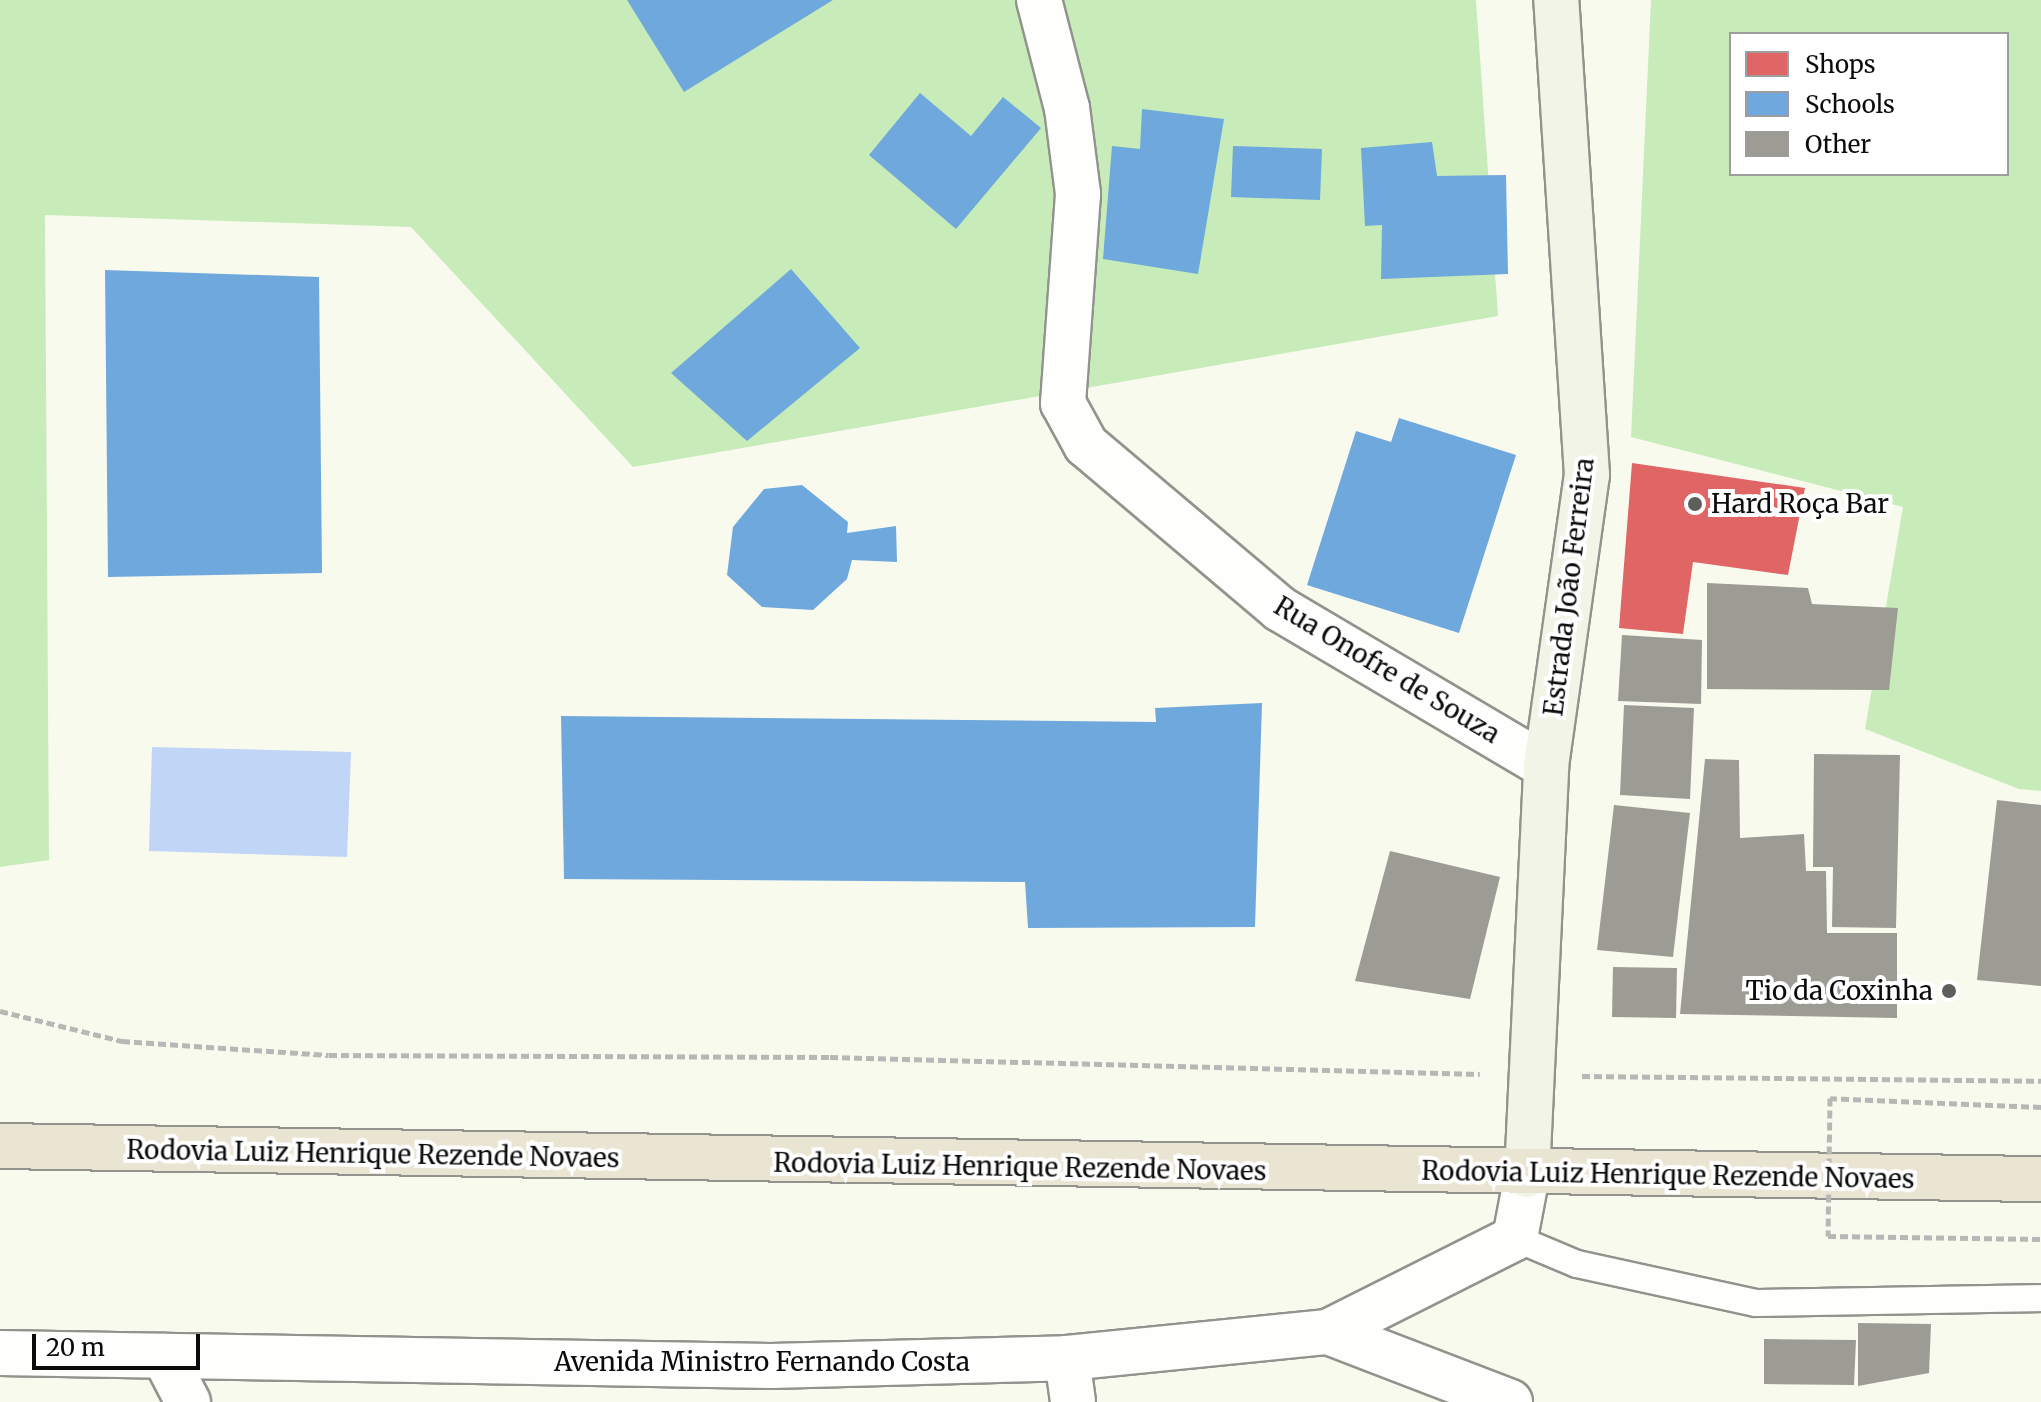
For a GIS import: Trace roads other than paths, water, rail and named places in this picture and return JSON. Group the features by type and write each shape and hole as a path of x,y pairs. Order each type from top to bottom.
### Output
{"highway":[{"name":"Rodovia Luiz Henrique Rezende Novaes","path":"0,1146 1527,1175 2041,1179"}],"street":[{"name":"Rua Onofre de Souza","path":"1039,0 1067,108 1078,194 1063,403 1086,445 1280,609 1546,766"},
{"name":"Estrada João Ferreira","path":"1527,1175 1528,1077 1546,766 1587,475 1556,0"},
{"path":"1328,1332 1515,1238 1527,1175"},
{"name":"Avenida Ministro Fernando Costa","path":"0,1353 771,1366 1067,1358 1328,1332 1510,1402"},
{"path":"164,1356 188,1402"},
{"path":"1067,1358 1073,1402"}],"lane":[{"path":"1515,1238 1577,1264 1756,1303 2041,1298"}],"water":[{"path":"152,747 351,752 347,857 149,851"}],"place":[{"name":"Hard Roça Bar","path":"1695,504"},
{"name":"Tio da Coxinha","path":"1949,991"}]}
